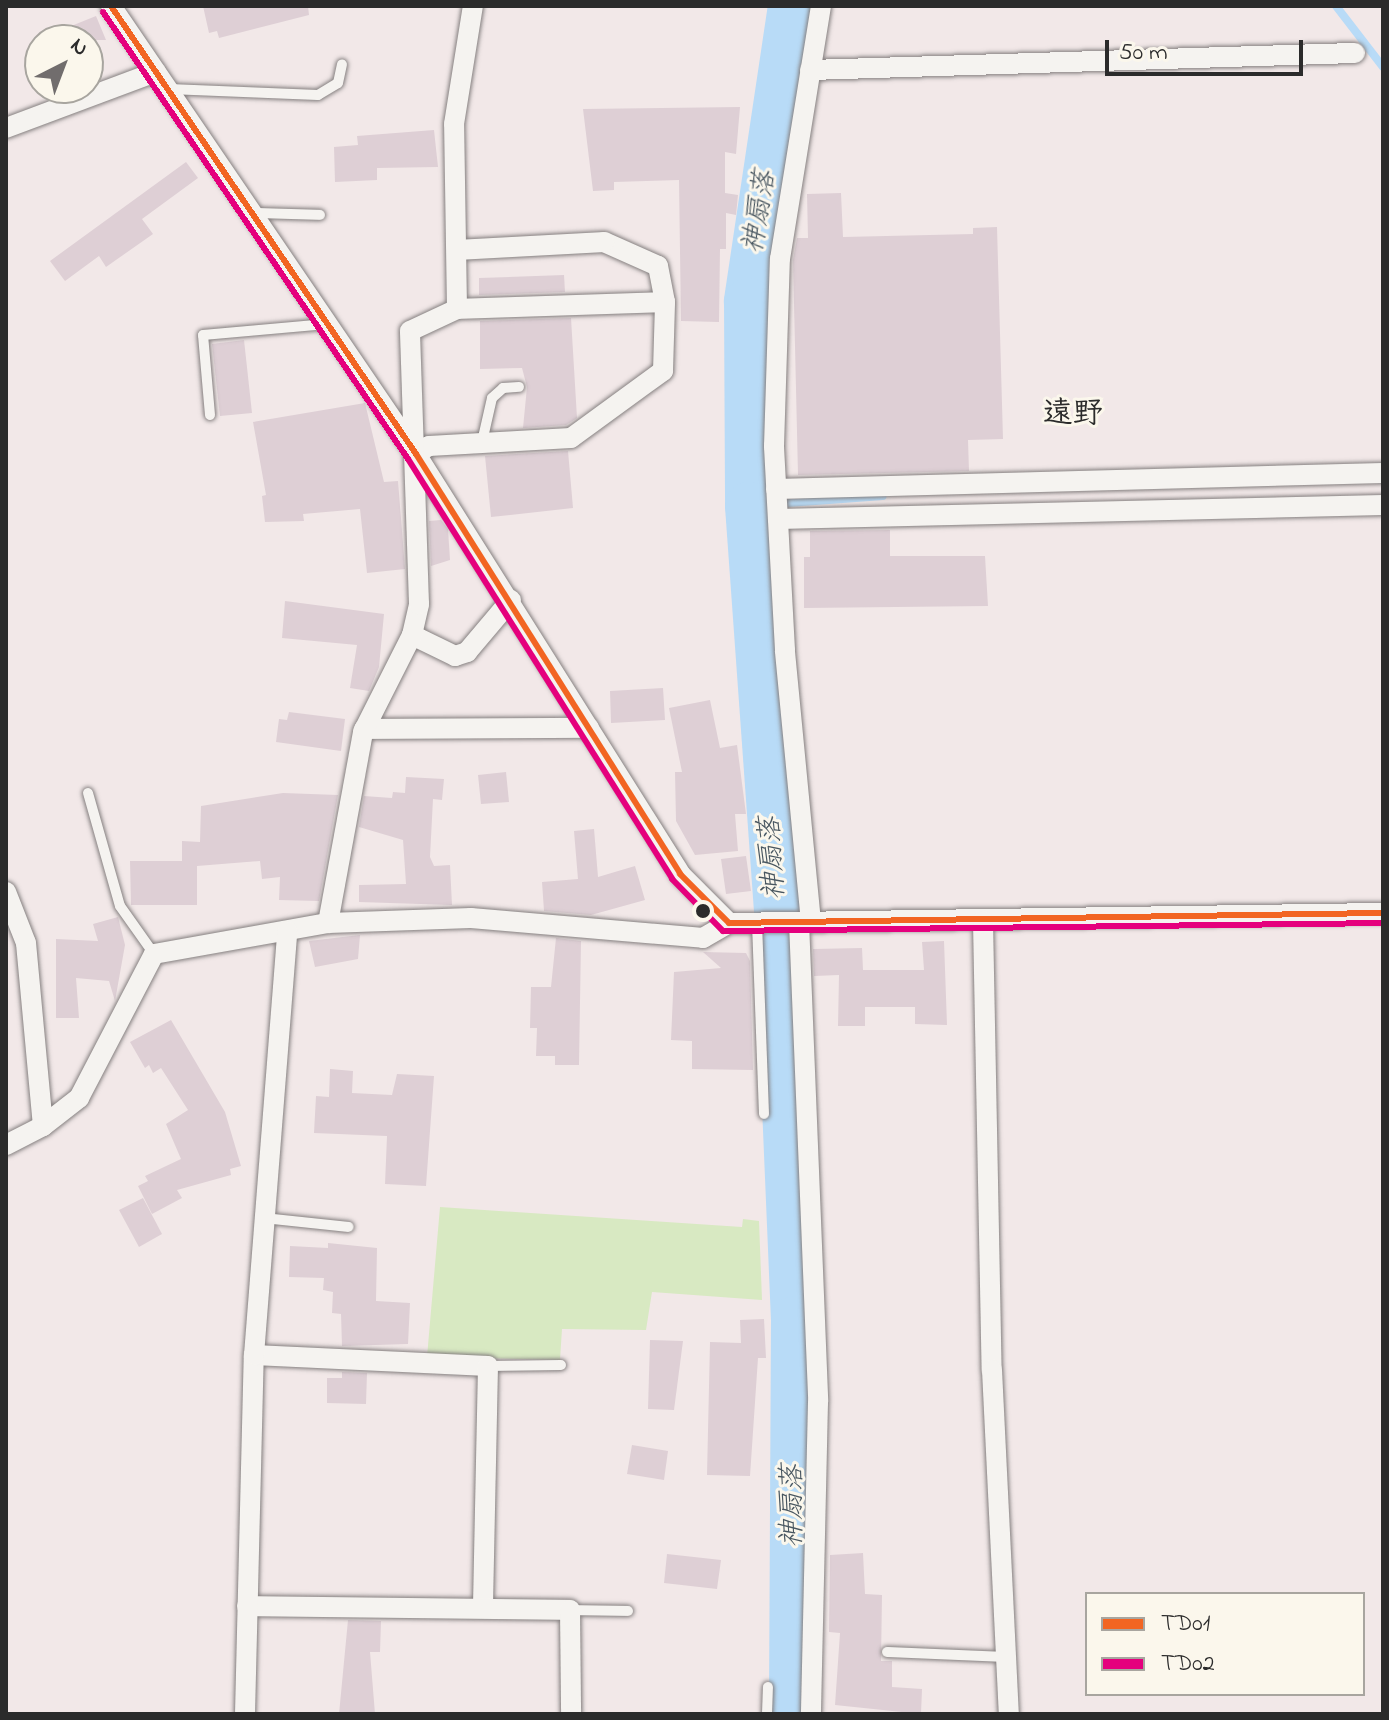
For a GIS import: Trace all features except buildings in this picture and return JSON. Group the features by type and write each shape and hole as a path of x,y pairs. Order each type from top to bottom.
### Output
{"street":[{"path":"111,6 416,454 511,600 680,874 729,923"},
{"path":"457,309 454,124 473,6"},
{"path":"811,1714 818,1402 805,922 776,489 780,259 821,6"},
{"path":"810,70 1355,53"},
{"path":"6,128 162,80"},
{"path":"416,454 429,446 571,438 663,371 665,302 658,266 604,242 457,250"},
{"path":"328,923 364,729 412,635 422,580 410,331 457,309 665,302"},
{"path":"776,489 1383,473"},
{"path":"778,519 1383,505"},
{"path":"412,635 455,656 467,652 511,600"},
{"path":"364,729 589,728"},
{"path":"6,892 26,943 43,1126"},
{"path":"6,1145 43,1126 79,1098 154,954 328,923 471,918 703,938 729,923 1383,913"},
{"path":"983,921 992,1370 1009,1714"},
{"path":"245,1714 254,1355 287,931"},
{"path":"254,1355 488,1366 483,1607"},
{"path":"247,1606 570,1610 571,1714"}],"lane":[{"path":"162,80 318,95 338,83 342,64"},
{"path":"251,213 320,215"},
{"path":"210,415 203,335 327,324"},
{"path":"482,442 492,398 503,388 519,387"},
{"path":"88,793 120,906 154,954"},
{"path":"757,923 764,1114"},
{"path":"264,1218 349,1227"},
{"path":"488,1366 561,1365"},
{"path":"570,1610 628,1611"},
{"path":"887,1652 1007,1657"},
{"path":"767,1714 768,1687"}],"green space":[{"path":"440,1207 742,1227 743,1219 759,1221 762,1300 652,1292 646,1330 562,1329 560,1360 427,1357"}],"waterway":[{"name":"神扇落","path":"792,6 748,302 749,506 778,915 795,1320 793,1714"},
{"path":"1336,6 1383,67"},
{"path":"749,506 883,496"}],"transit line":[{"name":"TD01","path":"111,6 416,454 680,874 729,923 1383,913"},
{"name":"TD02","path":"103,12 408,459 672,879 723,931 1383,923"}],"district":[{"name":"遠野","path":"1073,415"}]}
